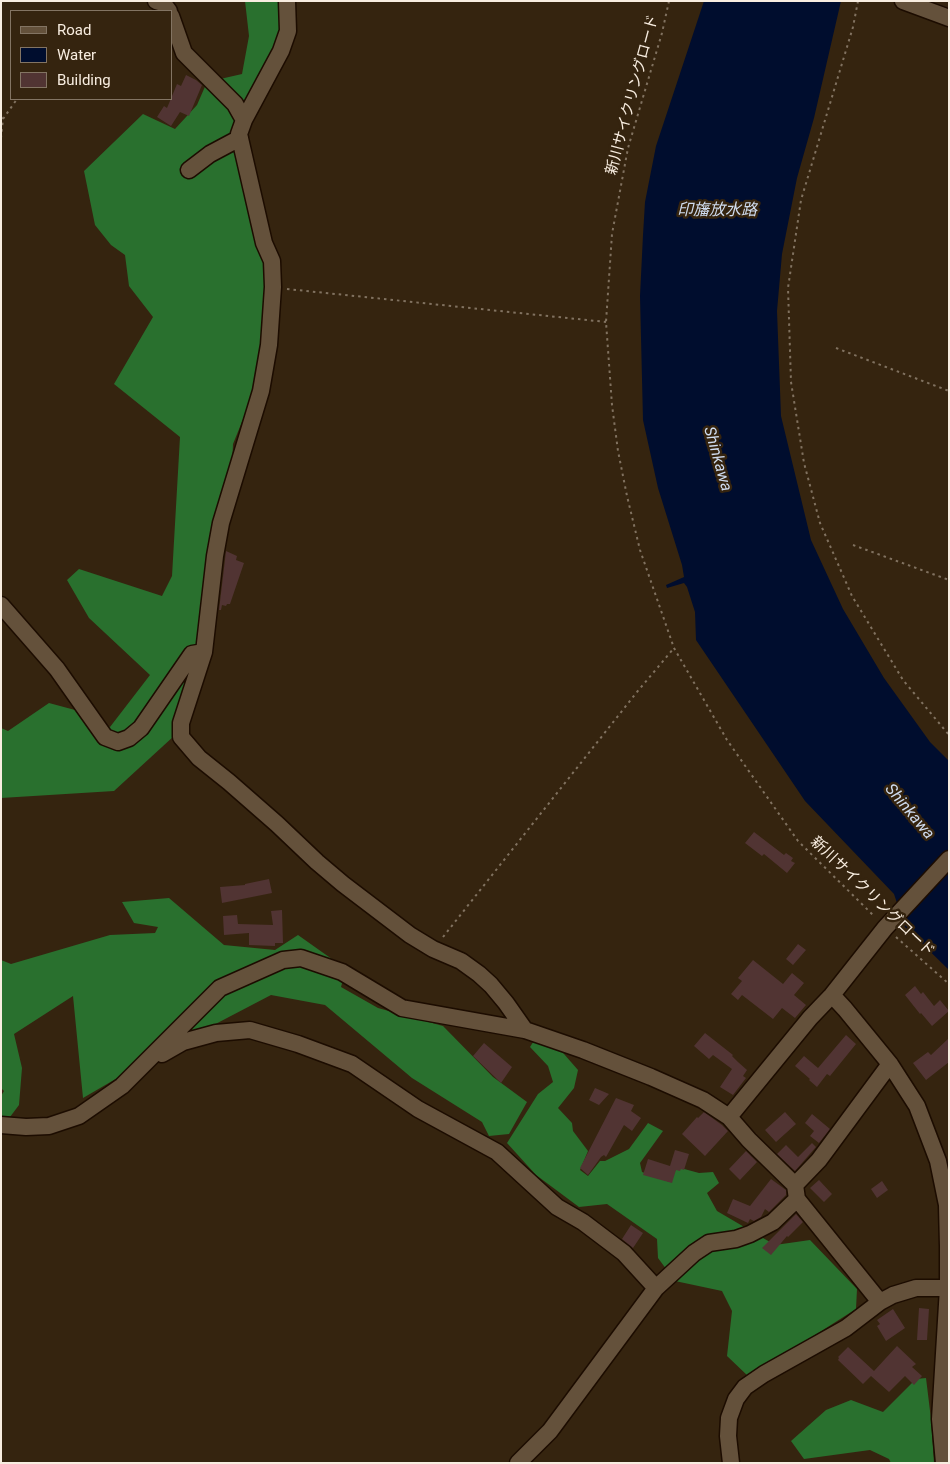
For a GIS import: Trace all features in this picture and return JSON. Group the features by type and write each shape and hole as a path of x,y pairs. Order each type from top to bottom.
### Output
{"street":[{"path":"286,1 288,31 281,51 244,120 239,134 264,243 272,261 273,288 269,345 261,391 221,523 215,556 204,652 181,723 181,737 199,758 277,824 317,862 410,935 433,949 461,961 479,974 506,1002 525,1030"},
{"path":"903,1 949,18"},
{"path":"172,24 184,53 235,104 244,120"},
{"path":"189,170 210,154 240,138"},
{"path":"1,605 57,669 105,737 118,742 129,738 141,728 192,654 204,652"},
{"path":"729,1117 810,1018 832,995 884,928 949,859"},
{"path":"1,1125 49,1126 79,1116 122,1086 220,988 283,960 301,958 342,972 402,1008 525,1030 651,1077 703,1100 729,1117 796,1192 880,1302"},
{"path":"832,995 890,1064 917,1106 938,1160 947,1205 948,1288 940,1419 944,1463"},
{"path":"147,1062 183,1042 216,1033 250,1030 298,1044 352,1064 418,1109 497,1152 557,1207 583,1222 624,1253 656,1288"},
{"path":"518,1463 550,1431 656,1288 694,1253 709,1243 736,1239 773,1222 890,1064"},
{"path":"731,1463 728,1436 729,1418 736,1399 745,1387 764,1374 846,1328 880,1302 893,1295 916,1288 948,1288"}],"path":[{"name":"新川サイクリングロード","path":"669,1 662,33 626,157 612,234 606,322 612,405 618,451 640,550 674,648 727,740 798,841 876,917 884,928 949,984"},
{"path":"858,1 853,27 801,200 788,288 791,382 804,463 820,523 848,587 903,680 949,735"},
{"path":"1,138 2,118 16,100"},
{"path":"273,288 606,322"},
{"path":"836,348 949,391"},
{"path":"853,545 949,580"},
{"path":"433,949 674,648"}],"green space":[{"path":"245,1 279,1 282,26 279,41 245,106 247,203 265,270 259,362 252,397 233,444 232,466 203,624 174,736 114,791 1,798 1,728 8,731 49,703 75,710 110,727 150,675 89,618 67,580 79,569 162,596 172,576 180,437 114,384 153,317 129,286 125,255 111,245 95,225 84,171 143,114 175,129 197,105 207,82 242,74 249,36"},
{"path":"169,898 224,945 275,950 298,935 346,969 341,987 378,1008 443,1026 493,1077 527,1102 509,1134 489,1136 482,1122 412,1078 325,1005 271,995 162,1052 83,1098 73,996 14,1034 22,1068 19,1105 7,1121 1,1119 1,1096 4,1091 1,1088 1,960 11,964 110,935 155,933 158,927 134,923 122,902"},
{"path":"535,1039 557,1046 578,1070 574,1088 558,1108 572,1123 573,1131 588,1151 580,1170 588,1176 600,1161 605,1161 629,1149 648,1123 663,1131 640,1163 642,1172 670,1182 677,1167 699,1173 713,1172 719,1183 707,1193 717,1211 775,1245 810,1240 857,1289 856,1309 749,1377 727,1356 732,1311 722,1291 675,1281 658,1258 657,1239 607,1204 579,1207 536,1175 507,1143 538,1094 553,1082 548,1066 530,1047"},
{"path":"926,1378 934,1463 891,1463 889,1459 870,1450 804,1459 791,1441 826,1410 851,1400 883,1412 916,1379"}],"water":[{"name":"印旛放水路","path":"704,1 841,1 814,118 797,178 782,254 777,311 781,416 811,540 843,609 884,678 930,742 949,761 949,970 905,927 894,894 805,801 696,640 695,612 687,587 684,583 667,588 666,585 684,577 658,488 643,420 640,296 645,202 656,146"}],"building":[{"path":"186,75 202,85 189,116 180,112 171,126 157,117 164,106 167,108 172,100 177,84 181,86"},
{"path":"226,551 237,556 236,560 244,563 230,604 222,605 221,610 219,610"},
{"path":"754,832 784,855 786,853 793,858 791,861 795,863 787,873 764,854 762,856 745,843"},
{"path":"269,879 272,893 222,903 220,887 245,885"},
{"path":"282,910 283,943 275,943 275,946 249,945 249,933 224,935 223,916 237,915 238,924 273,925 271,911"},
{"path":"798,944 806,950 793,965 786,959"},
{"path":"753,960 783,984 792,973 804,983 794,995 806,1005 795,1018 782,1008 773,1019 742,995 738,1000 731,994 742,981 738,978"},
{"path":"915,986 921,994 923,992 934,1006 940,1000 949,1011 932,1026 905,995"},
{"path":"705,1033 733,1055 747,1070 743,1076 746,1078 733,1095 720,1087 732,1069 713,1055 709,1059 694,1046"},
{"path":"846,1035 856,1044 830,1076 827,1074 817,1087 795,1066 804,1056 818,1068"},
{"path":"949,1038 949,1062 926,1080 913,1063 928,1052 931,1055"},
{"path":"484,1043 512,1067 501,1083 473,1056"},
{"path":"595,1088 609,1094 599,1105 589,1100"},
{"path":"616,1098 634,1105 631,1111 641,1118 632,1131 624,1125 606,1157 604,1155 601,1157 588,1175 580,1168"},
{"path":"704,1112 728,1131 705,1156 682,1134"},
{"path":"785,1112 796,1124 776,1142 765,1130"},
{"path":"812,1114 830,1129 819,1143 810,1136 814,1131 805,1123"},
{"path":"812,1143 816,1147 795,1171 777,1154 786,1145 798,1157"},
{"path":"675,1150 689,1154 684,1170 676,1170 672,1183 643,1175 648,1159 670,1166"},
{"path":"746,1151 757,1162 740,1180 729,1169"},
{"path":"771,1179 786,1190 786,1195 769,1212 765,1209 761,1217 754,1221 750,1219 748,1223 727,1213 733,1199 750,1206"},
{"path":"819,1180 832,1194 824,1202 810,1188"},
{"path":"882,1181 888,1190 877,1198 871,1189"},
{"path":"796,1214 803,1222 787,1236 771,1255 762,1248"},
{"path":"631,1225 643,1233 633,1248 622,1239"},
{"path":"919,1308 929,1309 927,1340 917,1340"},
{"path":"893,1309 905,1328 886,1341 877,1326 880,1324 877,1320"},
{"path":"897,1346 916,1364 912,1367 922,1376 914,1385 905,1376 889,1392 871,1376 863,1384 838,1360 838,1357 848,1347 874,1371"}],"water label":[{"name":"Shinkawa","path":"717,459"},
{"name":"Shinkawa","path":"909,812"}]}
